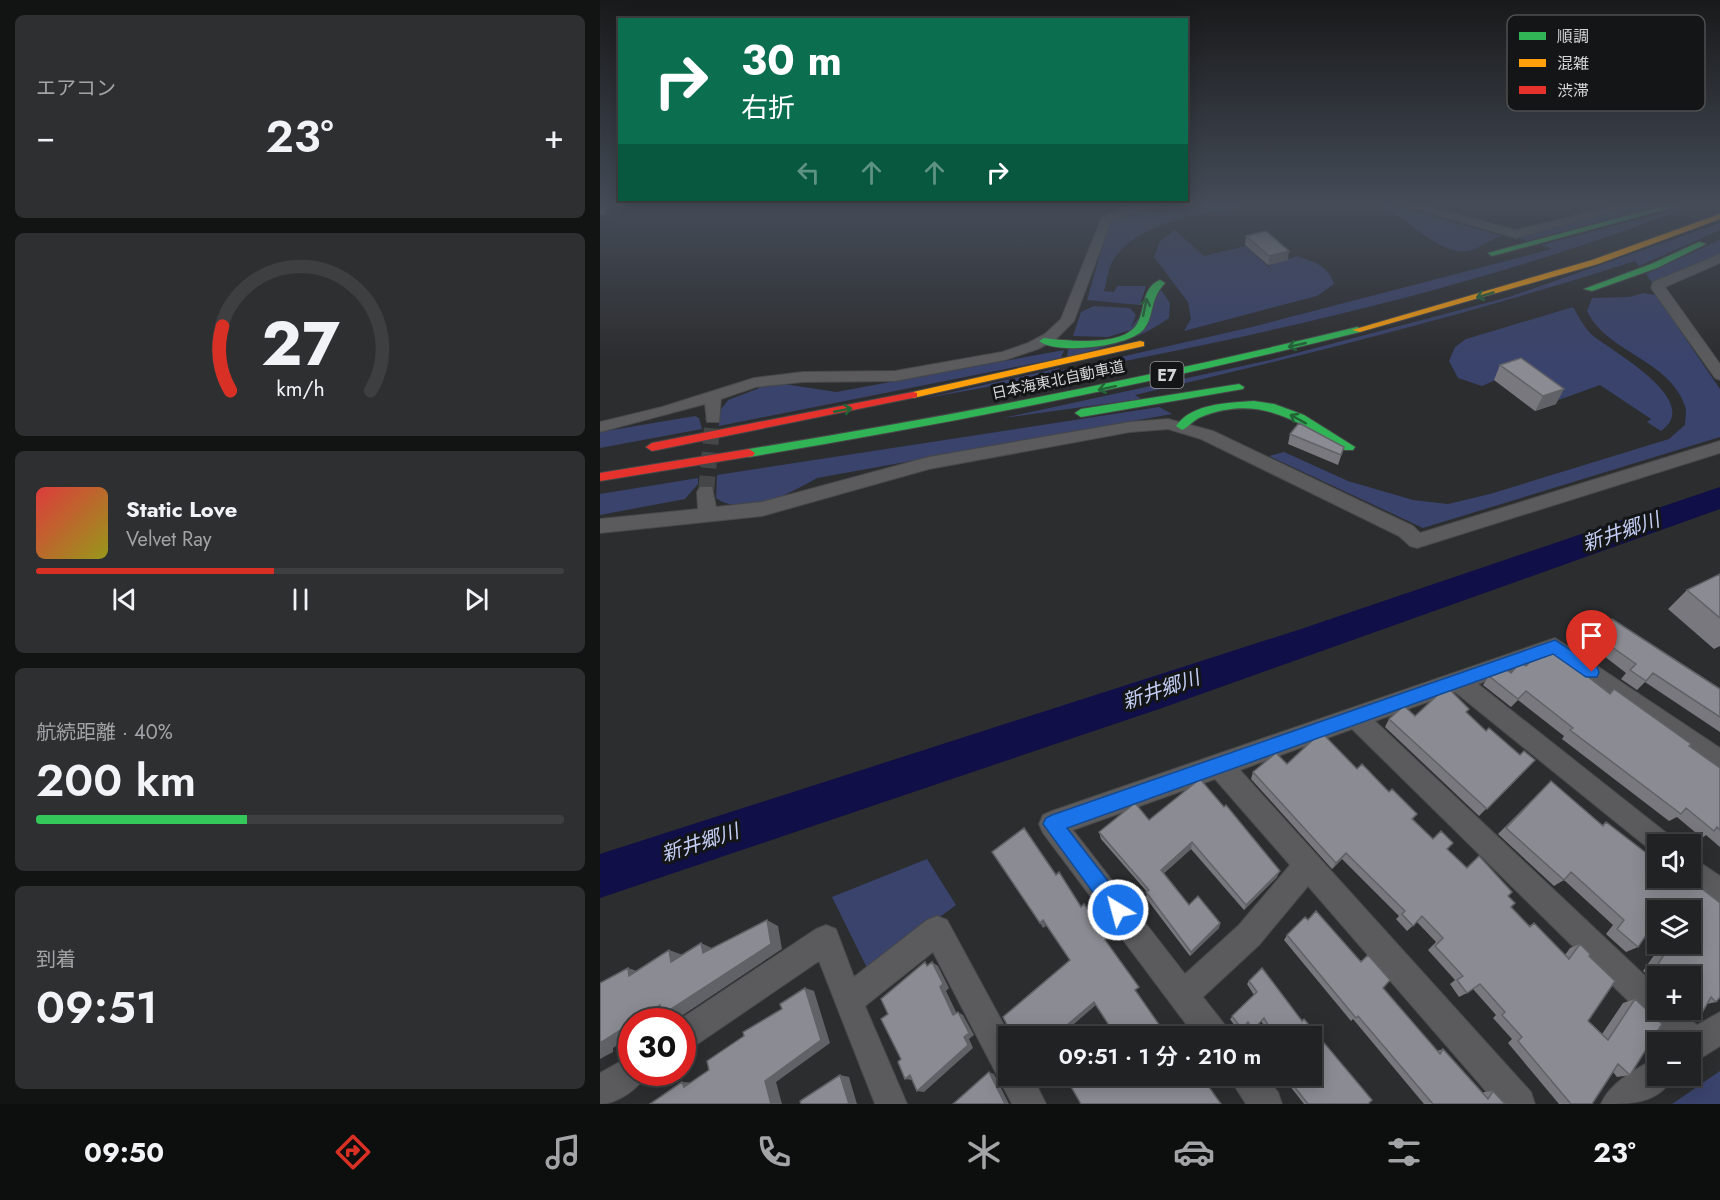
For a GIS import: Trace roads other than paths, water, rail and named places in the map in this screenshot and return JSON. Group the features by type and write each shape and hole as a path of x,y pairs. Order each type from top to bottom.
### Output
{"highway":[{"name":"日本海東北自動車道","path":"1139,366 1269,338 1437,295 1565,256"},
{"name":"日本海東北自動車道","path":"600,477 953,418 1251,356 1347,334 1511,287 1604,256"},
{"path":"1589,289 1654,266 1676,256"},
{"path":"1044,341 1072,345 1131,335 1140,328 1149,292 1160,283"},
{"path":"918,409 637,452 915,395 1140,344"},
{"path":"1072,415 1239,387"},
{"path":"1182,426 1188,417 1195,414 1243,403 1262,403 1278,408 1349,447"},
{"path":"600,482 914,433 993,424"}],"street":[{"path":"600,426 769,380 916,372 1005,356 1044,341 1067,321 1092,256"},
{"path":"1720,258 1658,285 1720,375"},
{"path":"713,396 713,418"},
{"path":"600,526 762,509 929,463 1130,427 1182,426 1299,477 1406,531 1418,541 1720,447"},
{"path":"706,492 707,514"},
{"path":"1206,1026 1052,824 1555,647 1720,762"},
{"path":"1456,680 1648,834"},
{"path":"1354,717 1647,998"},
{"path":"1220,766 1520,1104"},
{"path":"1183,996 1249,935 1307,866"},
{"path":"1701,878 1720,893"},
{"path":"848,1001 937,930 998,1045"},
{"path":"696,1027 826,939 848,1001 891,1104"},
{"path":"1668,1020 1679,1032"},
{"path":"1701,1042 1720,1027"},
{"path":"600,1092 618,1080"},
{"path":"1617,1104 1647,1082"},
{"path":"1020,1086 1030,1104"},
{"path":"1252,1086 1266,1104"}],"waterway":[{"name":"新井郷川","path":"600,876 1162,691 1720,498"}],"tunnel":[{"path":"706,492 713,418"}]}
